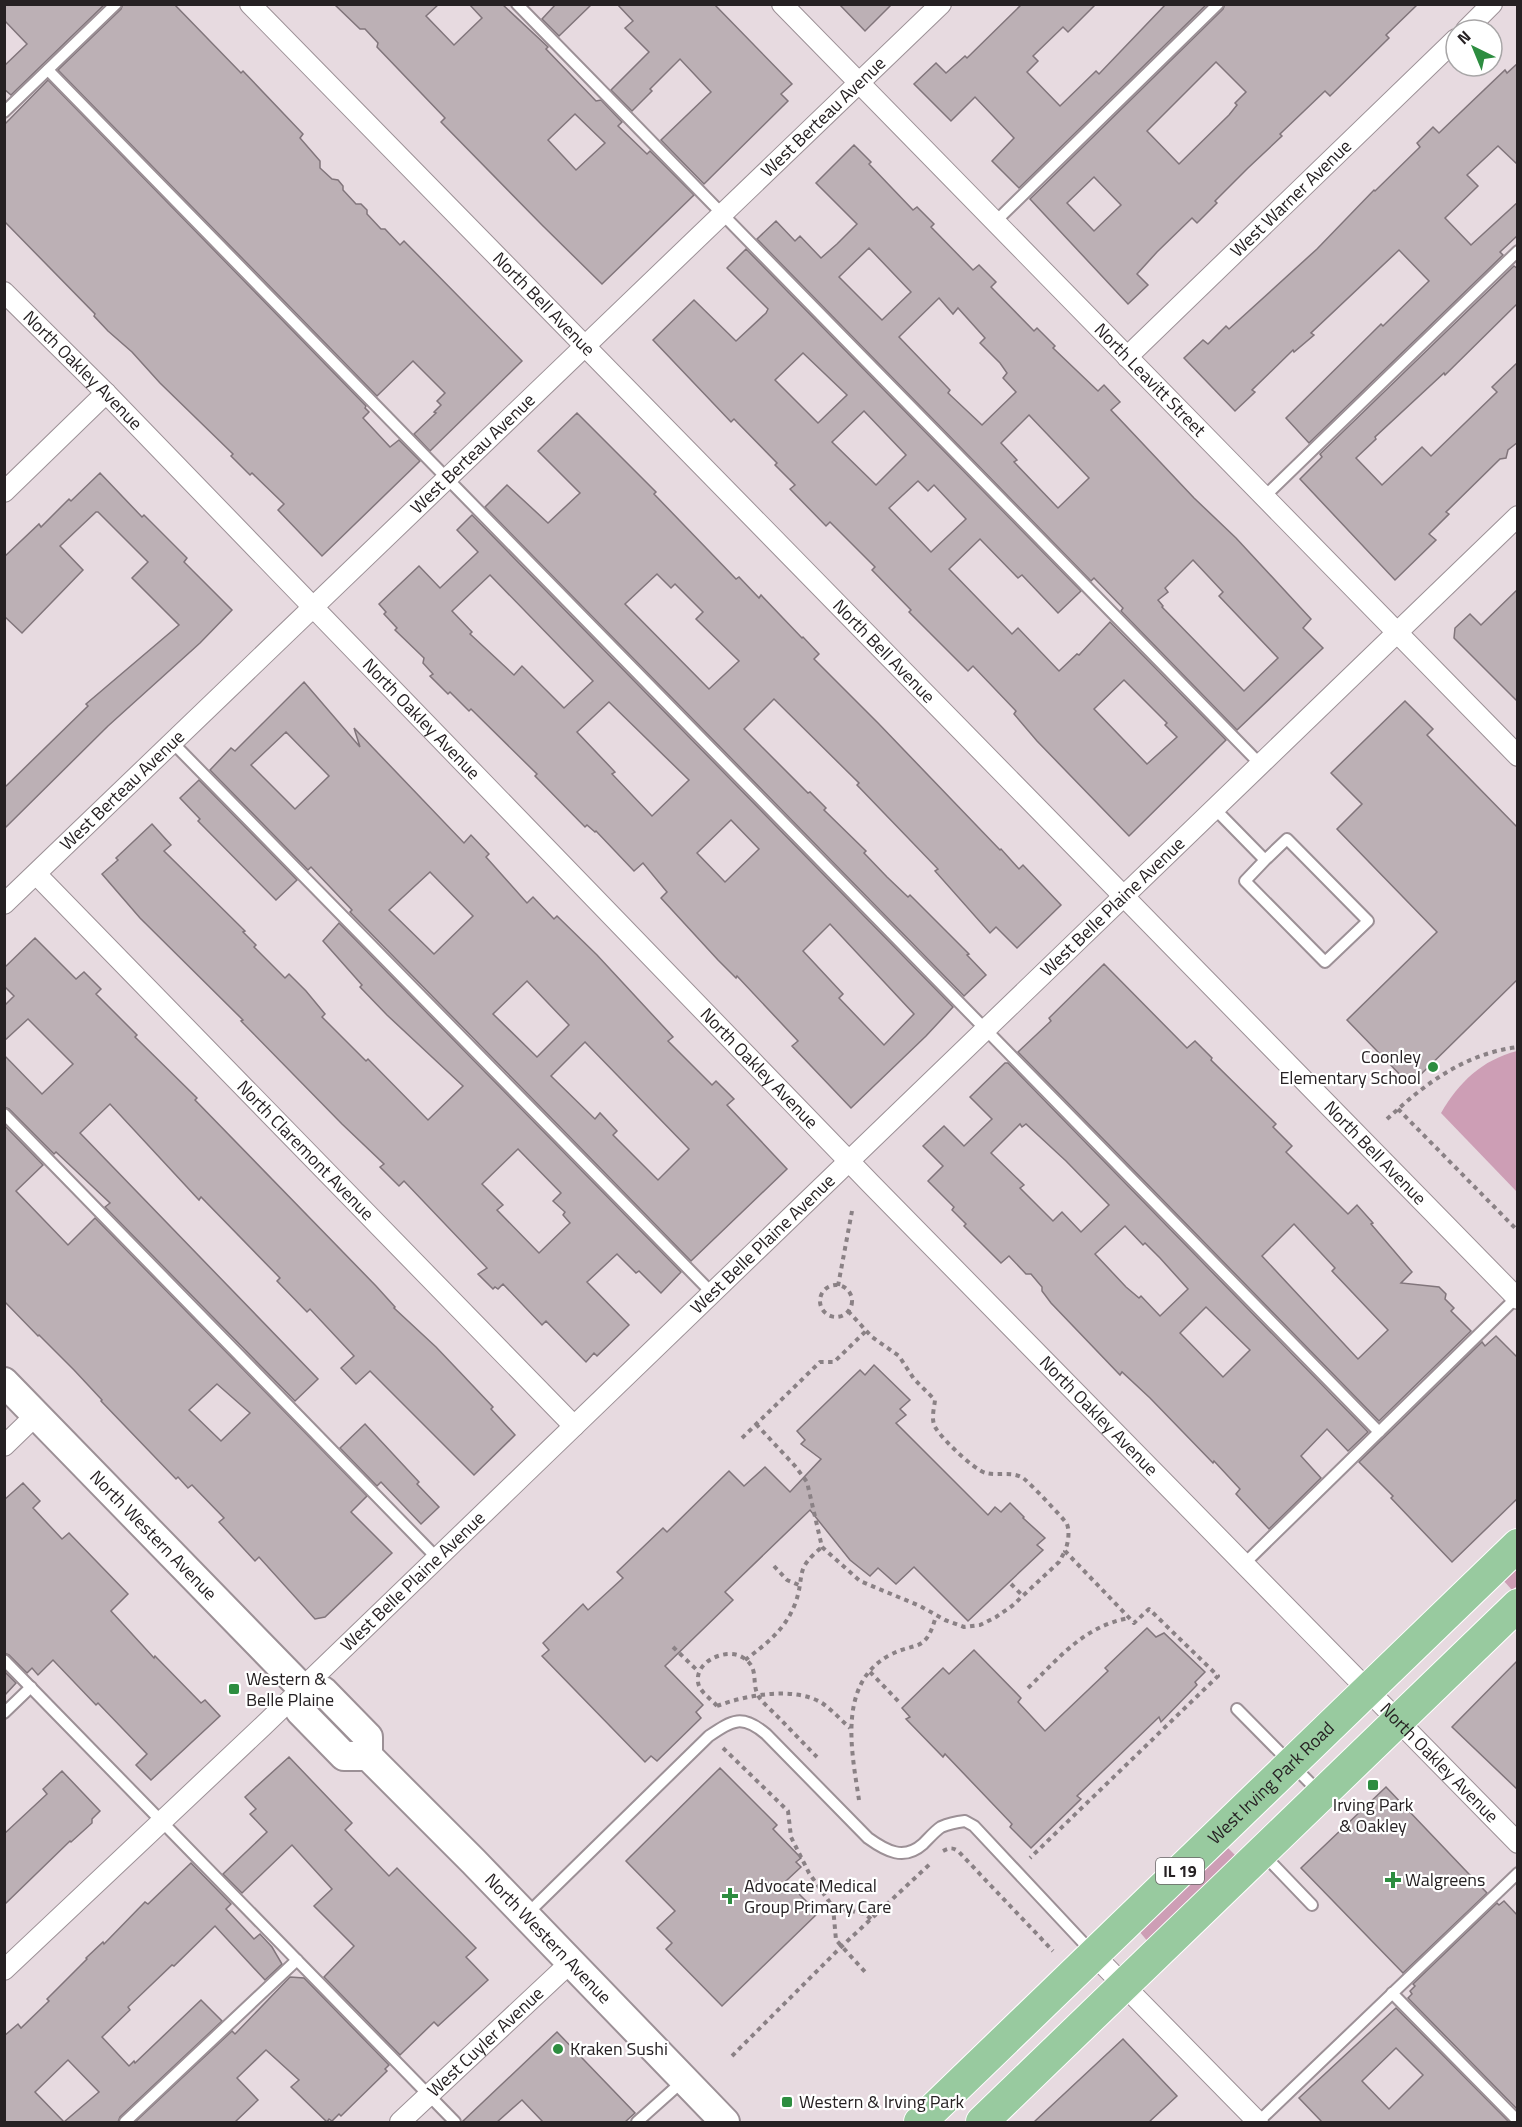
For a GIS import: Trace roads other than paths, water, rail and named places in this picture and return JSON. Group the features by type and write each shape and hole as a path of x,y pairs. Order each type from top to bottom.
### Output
{"main road":[{"name":"North Western Avenue","path":"4,1382 302,1688 323,1691 368,1737 368,1756 526,1915 725,2122"},
{"name":"West Irving Park Road","path":"920,2122 1518,1545"},
{"name":"IL 19","path":"982,2122 1518,1605"}],"street":[{"name":"North Bell Avenue","path":"250,4 1517,1298"},
{"name":"North Leavitt Street","path":"783,4 1518,756"},
{"name":"West Berteau Avenue","path":"4,904 940,4"},
{"path":"1478,18 1492,4"},
{"name":"West Warner Avenue","path":"1127,357 1444,51"},
{"name":"North Oakley Avenue","path":"4,292 106,393 849,1161 1518,1843"},
{"path":"4,492 106,393"},
{"name":"West Belle Plaine Avenue","path":"4,1970 302,1688 1518,516"},
{"name":"North Claremont Avenue","path":"36,874 574,1426"},
{"path":"4,1446 36,1415"},
{"path":"1094,1955 1258,2122"},
{"name":"West Cuyler Avenue","path":"400,2122 571,1962"}],"lane":[{"path":"4,112 116,4"},
{"path":"517,4 1260,764"},
{"path":"995,222 1218,4"},
{"path":"48,70 1379,1432"},
{"path":"1264,497 1518,251"},
{"path":"173,743 712,1293"},
{"path":"1214,808 1265,861"},
{"path":"1287,839 1368,921 1325,962 1245,880 1265,861 1287,839"},
{"path":"4,1114 437,1558"},
{"path":"1244,1564 1517,1298"},
{"path":"4,1660 455,2122"},
{"path":"4,1713 31,1688"},
{"path":"1238,1709 1321,1795"},
{"path":"526,1915 709,1736 728,1723 742,1720 753,1724 766,1734 868,1838 883,1849 896,1854 909,1852 920,1846 940,1828 964,1821 974,1826 1094,1955"},
{"path":"1262,1852 1312,1905"},
{"path":"1258,2122 1518,1873"},
{"path":"125,2122 297,1960"},
{"path":"1392,1993 1518,2121"},
{"path":"637,2122 684,2080"}],"place":[{"name":"Coonley Elementary School","path":"1433,1067"},
{"name":"Western & Belle Plaine","path":"234,1689"},
{"name":"Irving Park & Oakley","path":"1373,1785"},
{"name":"Walgreens","path":"1393,1880"},
{"name":"Advocate Medical Group Primary Care","path":"730,1896"},
{"name":"Kraken Sushi","path":"558,2049"},
{"name":"Western & Irving Park","path":"787,2102"}]}
